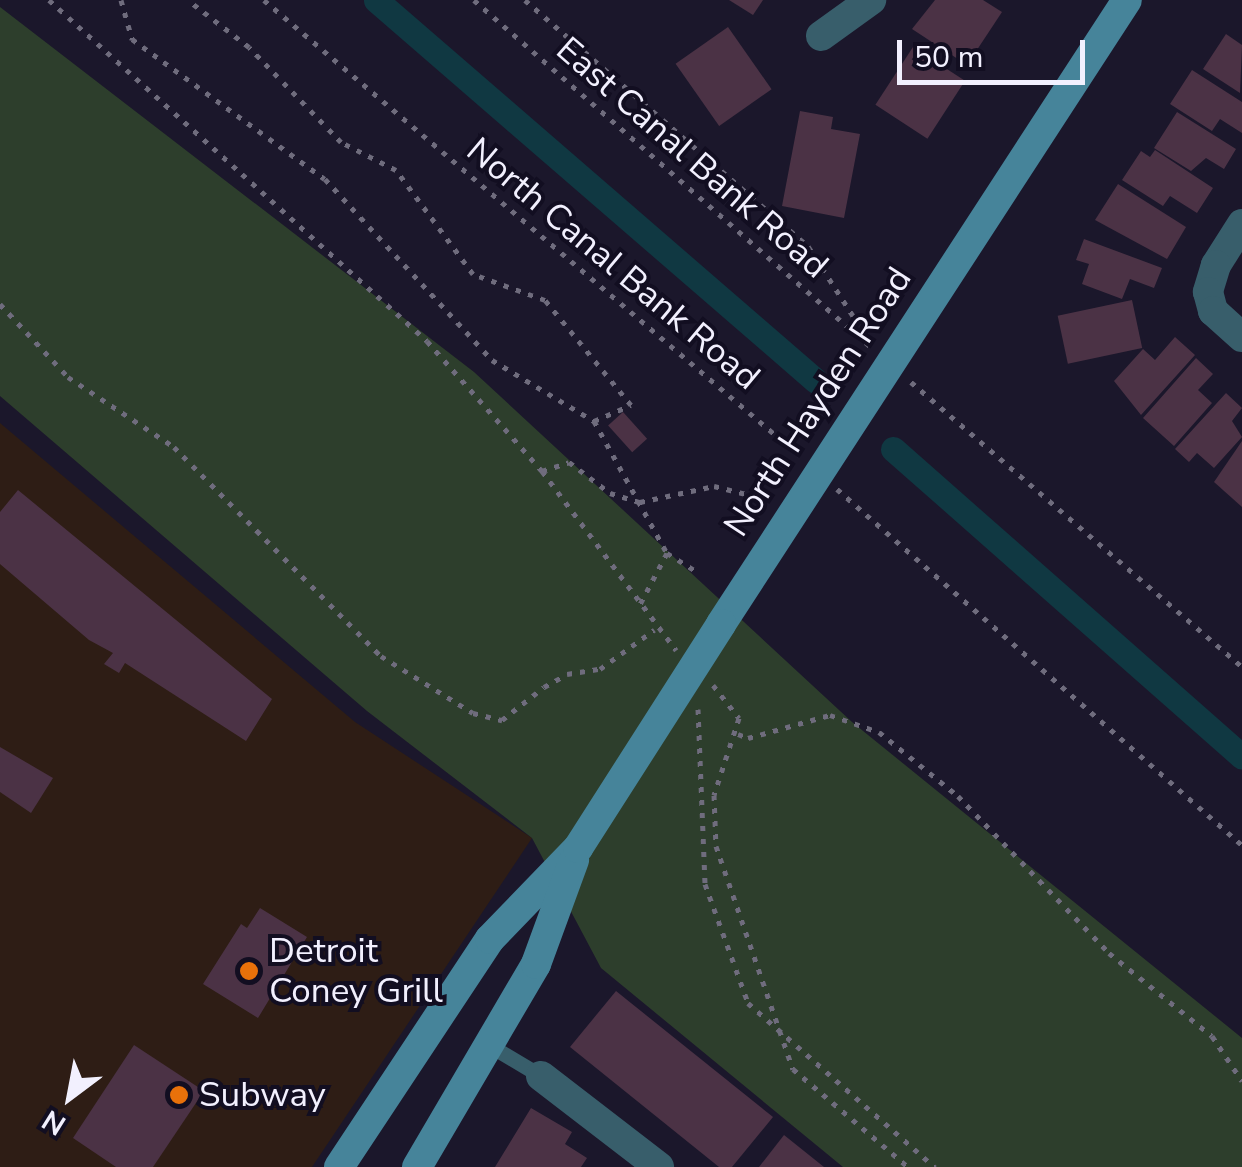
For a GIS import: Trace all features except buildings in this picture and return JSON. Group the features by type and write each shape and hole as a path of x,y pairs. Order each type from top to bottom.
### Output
{"main road":[{"name":"North Hayden Road","path":"340,1167 490,938 578,848 887,362 1126,0"},
{"name":"North Hayden Road","path":"417,1167 536,964 578,848"}],"street":[{"path":"821,36 871,0"},
{"path":"1242,224 1216,265 1208,292 1213,310 1242,337"},
{"path":"541,1076 643,1162"}],"lane":[{"path":"489,1045 541,1076"}],"path":[{"path":"49,0 369,283 542,470 654,630 687,661"},
{"path":"121,0 132,39 325,179 492,360 594,421 667,553 697,572"},
{"path":"188,0 250,47 342,142 396,170 474,274 545,300 632,405 594,421"},
{"name":"North Canal Bank Road","path":"264,0 818,472 1242,845"},
{"name":"East Canal Bank Road","path":"474,0 1242,666"},
{"path":"524,0 808,246 856,322"},
{"path":"0,304 68,377 174,447 380,656 473,714 502,720 544,687 567,674 600,669 654,630"},
{"path":"542,470 569,462 610,493 640,502 714,486 747,494"},
{"path":"638,608 667,553"},
{"path":"709,682 732,704 738,734 714,795 716,846 744,936 783,1030 793,1069 908,1167"},
{"path":"697,699 705,884 748,1004 783,1030 935,1167"},
{"path":"738,734 748,738 830,715 879,732 958,796 1109,953 1212,1036 1242,1080"}],"shaded area":[{"path":"0,423 355,722 532,838 312,1167 0,1167"}],"green space":[{"path":"0,7 474,372 852,722 1242,1038 1242,1167 843,1167 601,968 532,838 367,711 0,396"}],"waterway":[{"path":"376,0 816,381"},
{"path":"893,449 1242,757"}],"place":[{"name":"Detroit Coney Grill","path":"249,971"},
{"name":"Subway","path":"179,1095"}]}
